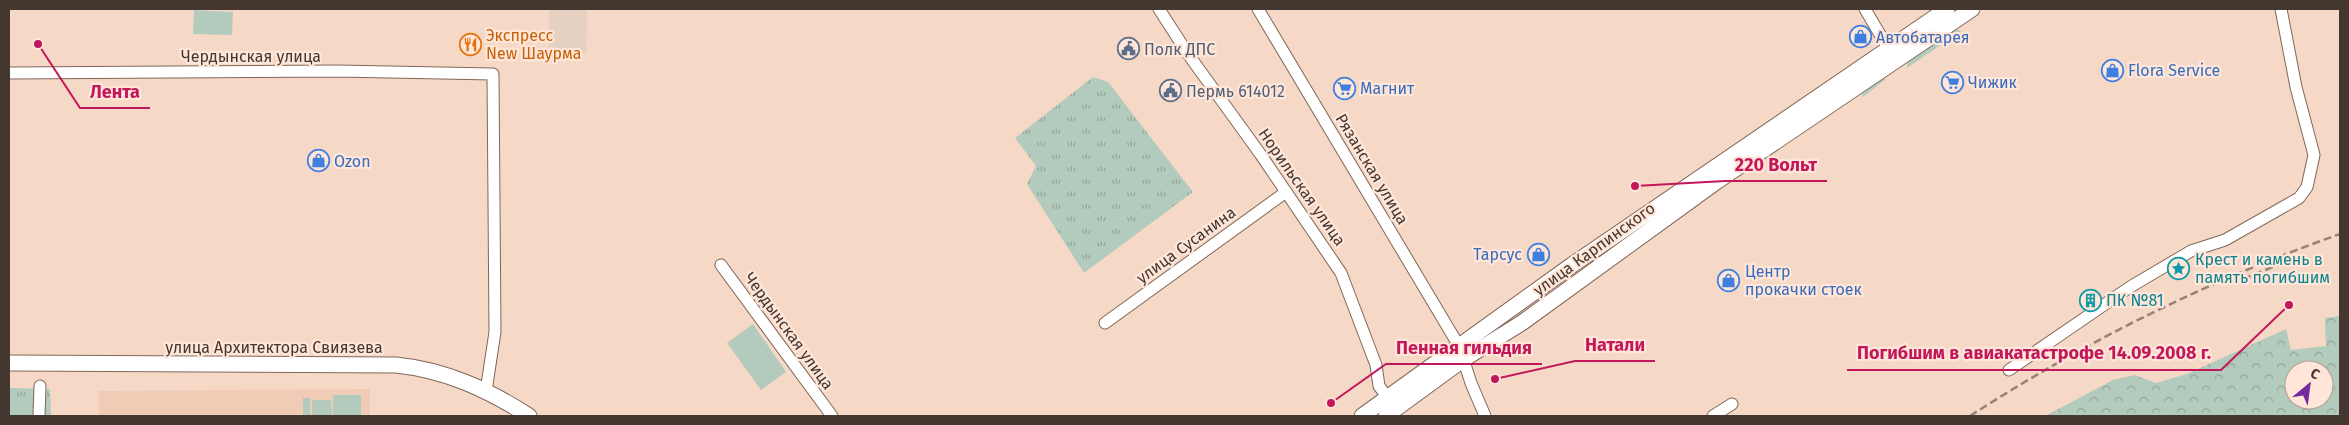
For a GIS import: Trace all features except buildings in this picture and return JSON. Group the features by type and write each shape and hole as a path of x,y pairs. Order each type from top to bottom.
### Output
{"main road":[{"name":"улица Карпинского","path":"1362,416 1462,352 1523,322 1892,55 1947,9"},
{"name":"улица Карпинского","path":"1386,416 1462,352 1581,259 1892,55 1972,9"},
{"path":"1581,259 1578,271 1583,274 1592,272"},
{"name":"улица Архитектора Свиязева","path":"9,363 396,364 422,368 450,376 486,390 529,416"}],"street":[{"name":"Норильская улица","path":"1159,9 1188,54 1341,273 1376,365 1380,386 1388,398"},
{"name":"Рязанская улица","path":"1258,9 1462,352 1471,383 1485,416"},
{"path":"1865,9 1892,55"},
{"path":"2009,370 2130,287 2191,251 2225,240 2298,198 2304,192 2311,177 2314,155 2296,87 2282,9"},
{"name":"Чердынская улица","path":"9,73 356,72 493,74 495,332 486,390"},
{"name":"улица Сусанина","path":"1105,323 1286,192"},
{"name":"Чердынская улица","path":"721,265 832,416"},
{"path":"39,416 40,386"},
{"path":"1713,416 1732,404"}],"shaded area":[{"path":"549,9 587,9 586,54 549,52"},
{"path":"370,389 370,416 99,416 99,391"}],"green space":[{"path":"194,10 233,12 232,35 193,34"},
{"path":"1955,29 1961,31 1907,68 1908,61"},
{"path":"1093,77 1108,82 1193,192 1084,273 1027,184 1036,166 1015,138"},
{"path":"1881,78 1886,79 1863,97 1864,91"},
{"path":"2340,316 2340,416 2045,416 2113,380 2135,375 2156,383 2187,374 2286,329 2291,350 2326,346 2325,318"},
{"path":"753,324 786,372 761,390 727,343"},
{"path":"9,388 50,389 51,416 9,416"},
{"path":"333,395 361,395 361,416 333,416"},
{"path":"303,398 310,398 310,416 303,416"},
{"path":"312,400 331,400 332,416 312,416"}],"railway":[{"path":"1970,416 2058,362 2150,314 2244,271 2340,234"},
{"path":"2243,279 2280,264"}],"place":[{"name":"Автобатарея","path":"1860,37"},
{"name":"Лента","path":"38,44"},
{"name":"Экспресс New Шаурма","path":"470,44"},
{"name":"Полк ДПС","path":"1128,49"},
{"name":"Flora Service","path":"2112,70"},
{"name":"Чижик","path":"1952,82"},
{"name":"Магнит","path":"1344,88"},
{"name":"Пермь 614012","path":"1170,91"},
{"name":"Ozon","path":"318,161"},
{"name":"220 Вольт","path":"1635,186"},
{"name":"Тарсус","path":"1538,254"},
{"name":"Крест и камень в память погибшим","path":"2179,268"},
{"name":"Центр прокачки стоек","path":"1729,280"},
{"name":"ПК №81","path":"2090,300"},
{"name":"Погибшим в авиакатастрофе 14.09.2008 г.","path":"2289,305"},
{"name":"Натали","path":"1495,379"},
{"name":"Пенная гильдия","path":"1331,403"}]}
